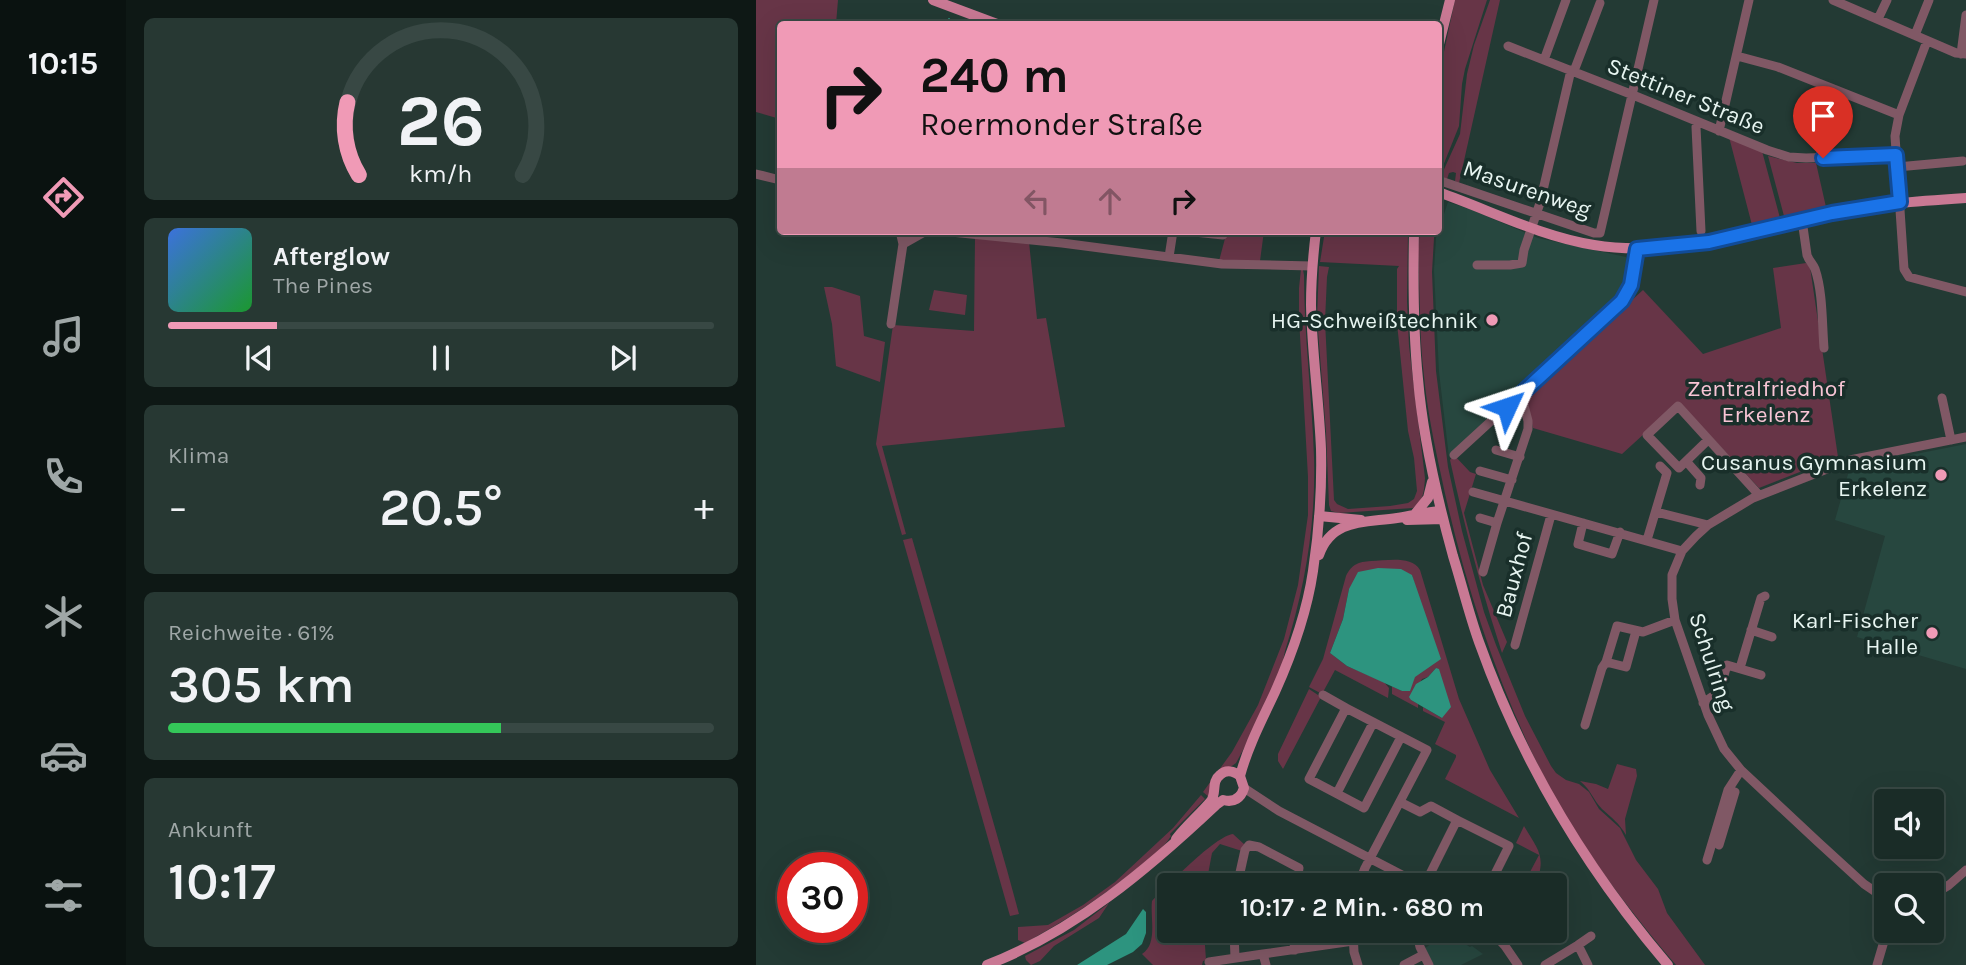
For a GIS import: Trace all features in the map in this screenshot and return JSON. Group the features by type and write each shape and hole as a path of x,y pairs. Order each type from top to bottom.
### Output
{"main road":[{"path":"933,0 989,21"},
{"path":"1442,32 1450,0"},
{"path":"1442,194 1532,229 1593,245 1637,249 1709,242 1866,207 1966,198"},
{"path":"1313,572 1319,521 1321,449 1313,337 1312,266 1316,235"},
{"path":"1414,235 1414,322 1418,382 1433,476 1480,644 1514,728 1570,831 1630,919 1668,965"},
{"path":"1415,514 1427,498 1433,476"},
{"path":"1219,796 1232,801 1242,793 1236,774 1293,648 1320,550 1329,536 1340,528 1367,521 1415,514 1442,515"},
{"path":"1398,518 1415,521 1442,515"},
{"path":"1319,521 1355,518 1367,521"},
{"path":"1319,521 1351,525"},
{"path":"1219,796 1216,779 1223,772 1236,774"},
{"path":"987,965 1065,927 1132,880 1219,796"}],"street":[{"path":"1544,60 1566,0"},
{"path":"1633,94 1654,0"},
{"path":"1719,131 1749,0"},
{"path":"1833,0 1963,54 1966,15"},
{"path":"1878,19 1887,0"},
{"path":"1915,35 1929,0"},
{"path":"1477,265 1522,263 1537,214 1572,71 1600,3"},
{"path":"1927,41 1899,115 1895,136 1905,272 1910,277 1966,292"},
{"name":"Stettiner Straße","path":"1508,46 1789,157 1896,155"},
{"path":"1737,56 1778,67 1899,115"},
{"name":"Masurenweg","path":"1442,181 1600,233 1633,94"},
{"path":"1698,121 1696,127 1701,230"},
{"path":"1897,167 1963,161"},
{"path":"756,174 777,179"},
{"path":"1802,220 1807,255 1815,267 1819,290 1824,348"},
{"path":"891,324 903,244 901,235"},
{"path":"903,244 919,235"},
{"path":"981,235 1222,264 1312,266"},
{"path":"1169,257 1172,235"},
{"path":"1454,455 1474,431 1521,394 1622,301 1631,285 1637,249"},
{"path":"1483,572 1528,429 1521,394"},
{"path":"1942,398 1951,440"},
{"path":"1708,440 1679,468 1647,435 1678,406 1759,495"},
{"name":"Schulring","path":"1874,891 1741,771 1721,745 1703,703 1675,620 1672,575 1682,551 1708,525 1759,495 1850,460 1966,436"},
{"path":"1496,450 1520,457"},
{"path":"1686,461 1701,478 1700,485"},
{"path":"1647,540 1667,473 1660,466"},
{"path":"1480,471 1511,480"},
{"name":"Bauxhof","path":"1473,492 1682,551"},
{"path":"1656,512 1708,525"},
{"name":"Bauxhof","path":"1515,645 1551,515"},
{"path":"1480,518 1497,523"},
{"path":"1583,523 1578,544 1612,554 1620,532"},
{"path":"1740,668 1760,598 1765,596"},
{"path":"1585,725 1617,626 1636,631 1649,630 1675,620"},
{"path":"1751,630 1772,637"},
{"path":"1606,662 1626,667 1636,631"},
{"path":"1703,703 1718,692 1727,665 1761,675"},
{"path":"1323,695 1427,750 1364,873"},
{"path":"1346,708 1309,779 1364,807 1401,737"},
{"path":"1336,793 1373,723"},
{"path":"1707,860 1728,790 1741,771"},
{"path":"1719,845 1735,792 1728,790"},
{"path":"1242,793 1398,873"},
{"path":"1400,802 1420,813 1431,806 1509,846 1496,873"},
{"path":"1430,873 1457,820"},
{"path":"1240,873 1245,850 1249,845 1259,847 1299,868 1298,873"},
{"path":"1944,888 1966,870"},
{"path":"1545,965 1591,936"},
{"path":"1234,943 1235,958"},
{"path":"1294,943 1295,950"},
{"path":"1209,962 1295,950 1324,943"},
{"path":"1354,943 1358,965"},
{"path":"1419,943 1429,965"},
{"path":"1502,943 1518,965"},
{"path":"1877,965 1883,943"},
{"path":"1578,945 1588,965"},
{"path":"1263,954 1266,965"},
{"path":"1404,965 1423,956"}],"shaded area":[{"path":"1448,202 1538,238 1626,257 1630,269 1621,297 1545,371 1449,457 1439,372 1434,270 1436,238 1437,235 1442,235 1442,220"},
{"path":"1966,444 1966,669 1857,637 1885,536 1835,520 1850,467"},
{"path":"1378,568 1401,569 1412,575 1441,659 1415,677 1410,691 1402,691 1347,666 1330,653 1343,619 1349,589 1358,572"},
{"path":"1436,668 1439,669 1451,707 1442,718 1409,697 1416,684"},
{"path":"1143,909 1146,912 1146,933 1142,944 1133,952 1107,965 1077,965 1126,934"},
{"path":"1432,943 1463,943 1483,954 1461,965 1433,965 1424,949"}],"green space":[{"path":"756,0 838,0 836,21 777,21 777,118 756,112"},
{"path":"1455,0 1487,0 1465,69 1459,126 1442,168 1442,61"},
{"path":"1490,0 1500,0 1459,183 1455,181 1456,173 1449,173 1447,179 1442,174 1460,134 1467,74"},
{"path":"1729,137 1762,151 1780,218 1752,225"},
{"path":"1768,156 1797,163 1816,163 1826,207 1784,216"},
{"path":"1226,235 1263,235 1260,261 1219,261"},
{"path":"1324,235 1408,235 1409,346 1425,478 1424,491 1413,508 1339,513 1331,511 1317,318 1319,266 1329,267 1325,321 1334,500 1348,509 1390,506 1408,503 1414,499 1417,491 1397,323 1399,266 1320,262"},
{"path":"1420,235 1435,235 1432,272 1436,371 1448,467 1462,531 1496,645 1525,716 1551,766 1566,780 1579,784 1589,792 1599,809 1620,828 1636,860 1658,889 1667,913 1705,965 1676,965 1605,876 1558,804 1528,743 1497,669 1460,553 1431,426 1421,344"},
{"path":"975,238 1029,242 1037,319 1046,318 1065,427 882,446 906,534 902,535 876,444 893,325 974,331"},
{"name":"Zentralfriedhof Erkelenz","path":"1806,263 1810,267 1838,457 1759,488 1679,402 1622,454 1533,428 1526,396 1643,290 1703,354 1781,328 1773,268"},
{"path":"1301,269 1304,275 1314,457 1308,555 1279,677 1236,763 1229,768 1210,798 1203,792 1232,752 1258,705 1284,639 1298,585 1308,515 1299,318"},
{"path":"824,287 860,296 864,336 885,342 880,382 836,366 832,324"},
{"path":"934,290 967,295 965,315 929,310"},
{"path":"1454,455 1470,472 1476,474 1464,513 1483,585 1507,642 1502,653 1461,509 1450,460"},
{"path":"912,538 1019,914 1010,916 903,540"},
{"path":"1391,560 1411,562 1420,570 1459,699 1490,770 1519,818 1445,779 1456,755 1435,744 1445,722 1423,711 1423,707 1442,718 1436,668 1428,677 1422,679 1411,700 1418,704 1418,708 1392,694 1392,686 1402,691 1418,596 1412,575 1349,589 1343,619 1330,653 1347,666 1384,682 1389,688 1388,698 1335,670 1322,694 1309,687 1323,659 1346,576 1356,564"},
{"path":"1309,689 1321,697 1283,769 1278,761 1278,754"},
{"path":"1617,764 1636,769 1637,776 1625,819 1626,835 1580,781 1608,789"},
{"path":"1201,795 1205,799 1170,834 1153,856 1084,907 1025,943 1018,940 1018,927 1048,925 1115,882 1173,828"},
{"path":"1524,826 1534,842 1541,860 1539,873 1529,873 1539,855 1516,843"},
{"path":"1233,834 1245,845 1242,851 1220,844 1212,853 1208,873 1180,873 1203,852"},
{"path":"1157,896 1157,943 1205,943 1206,960 1202,965 1153,965 1142,954 1147,950 1152,937 1152,901"},
{"path":"1109,903 1099,918 1054,946 1040,961 1031,965 1026,960 1025,956 1074,930"}],"place":[{"name":"HG-Schweißtechnik","path":"1492,320"},
{"name":"Cusanus Gymnasium Erkelenz","path":"1941,475"},
{"name":"Karl-Fischer Halle","path":"1932,633"}],"route":[{"path":"1507,407 1622,301 1631,285 1637,249 1709,242 1832,213 1900,202 1896,155 1823,158"}]}
